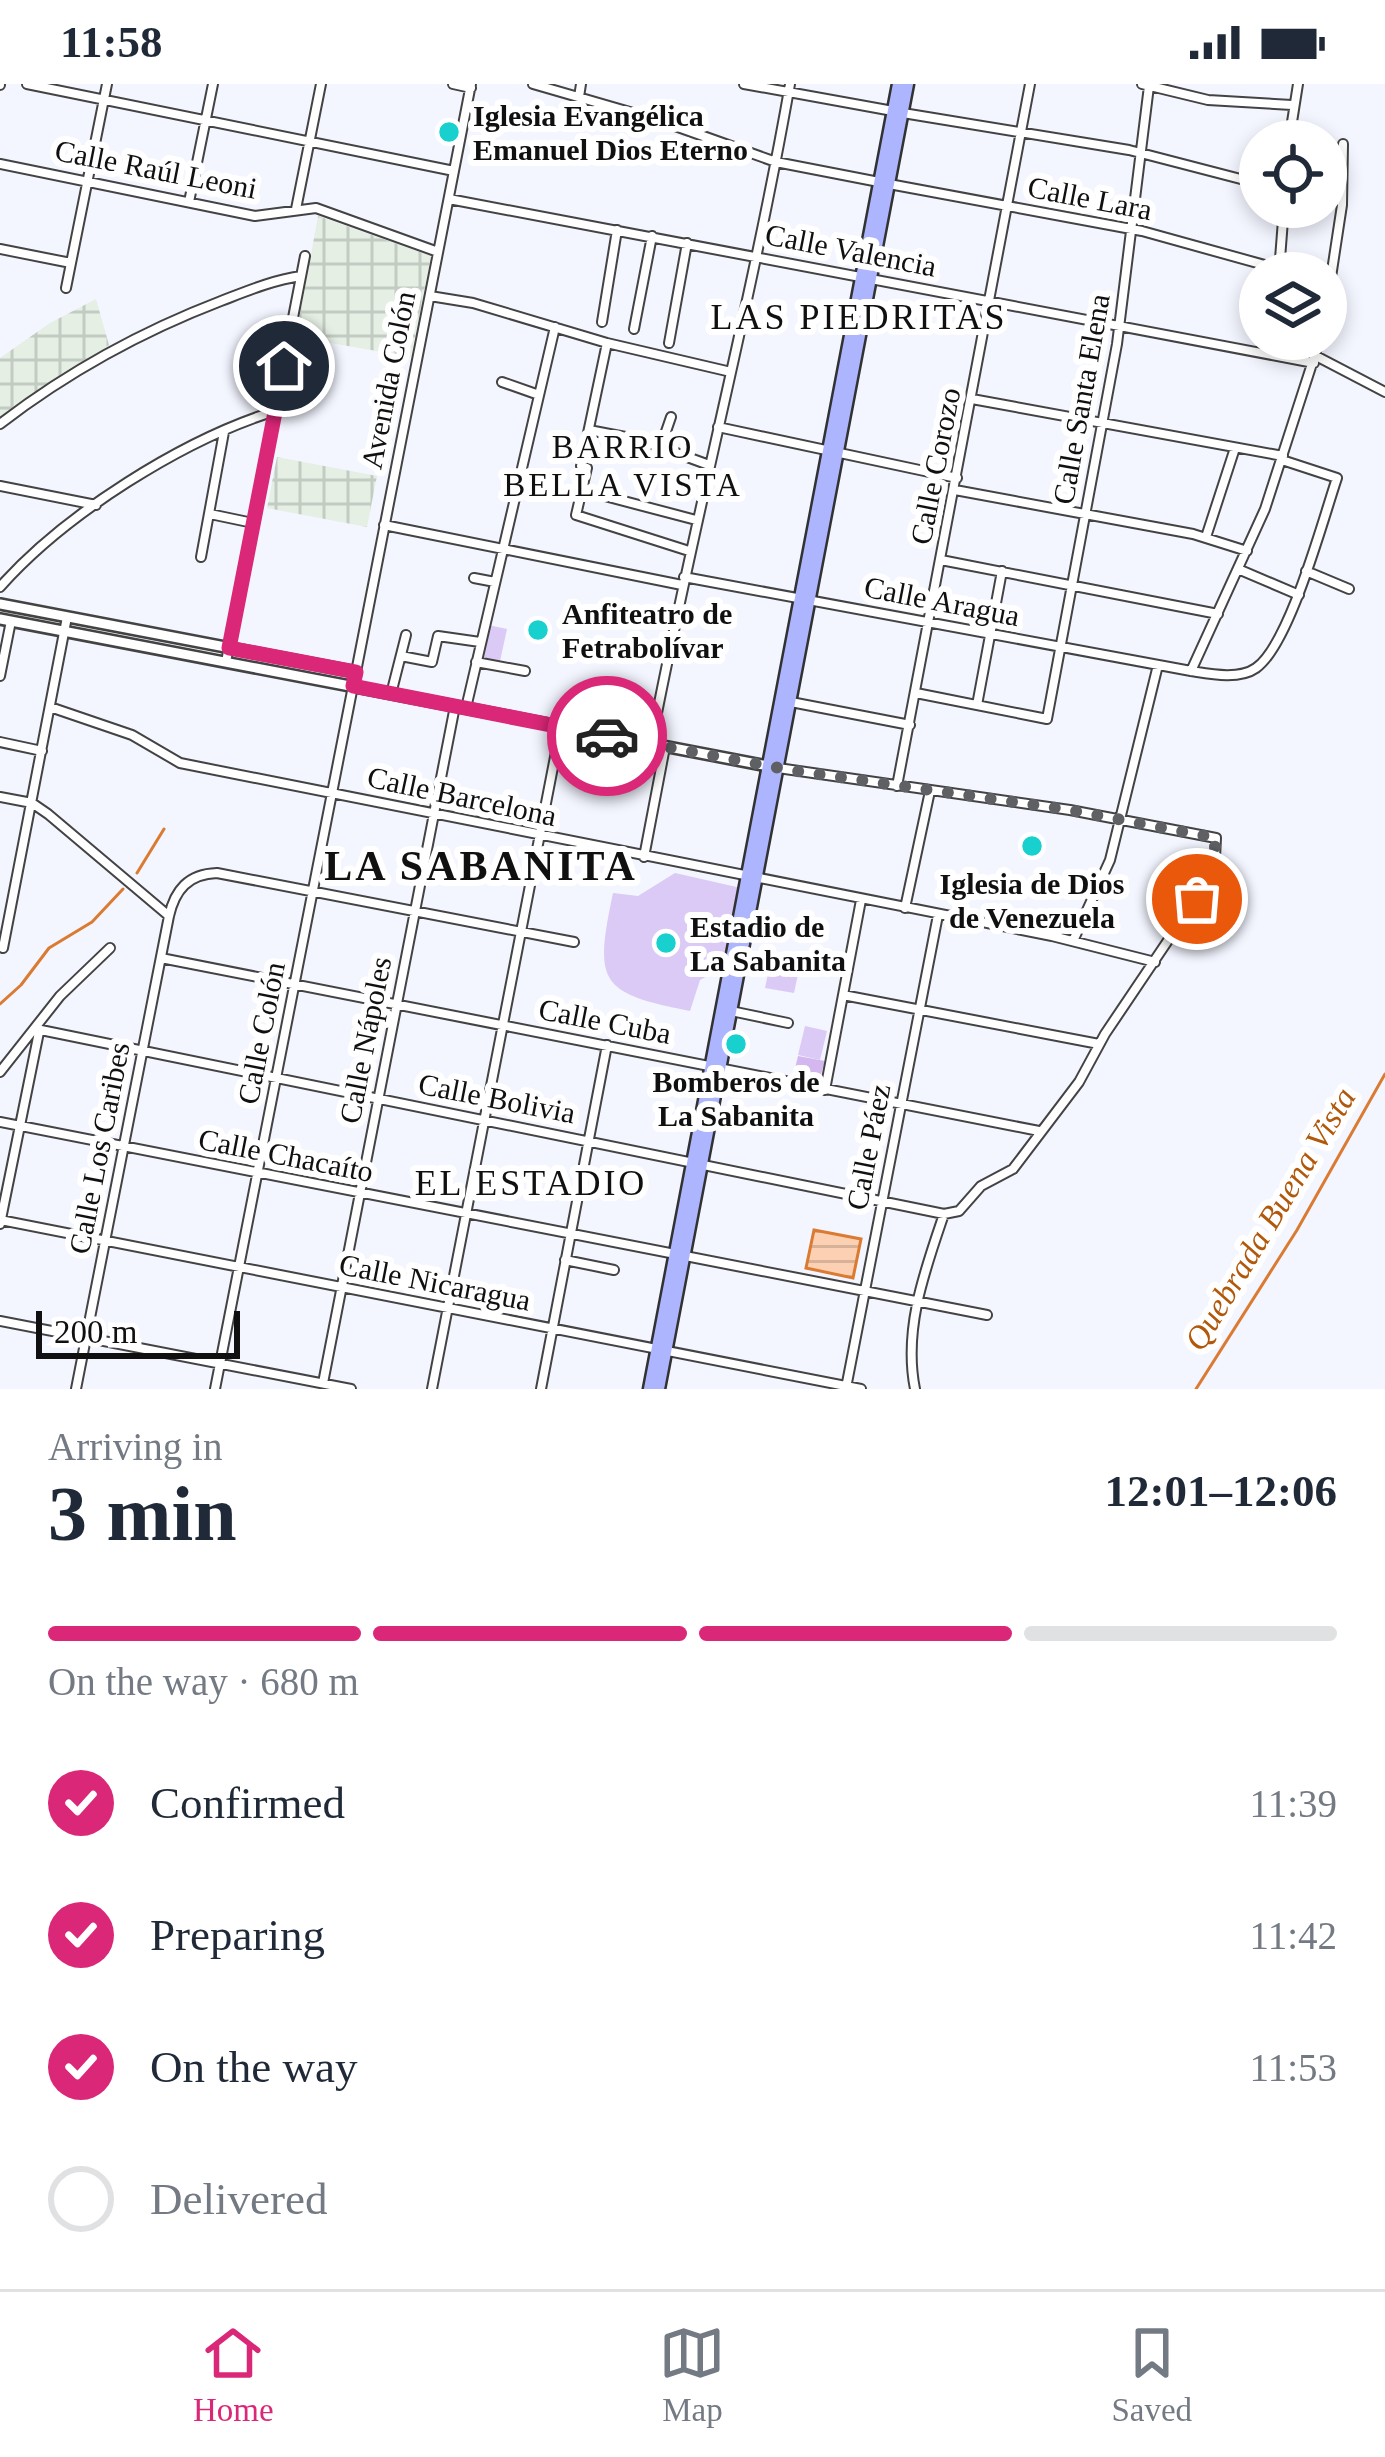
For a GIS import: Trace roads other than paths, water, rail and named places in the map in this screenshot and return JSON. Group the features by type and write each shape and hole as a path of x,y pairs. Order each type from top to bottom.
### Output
{"main road":[{"path":"898,84 898,112"},
{"path":"649,1389 661,1352 898,112 908,84"},
{"path":"773,767 790,702 805,599"},
{"path":"715,1068 731,1011 751,879"},
{"path":"659,1389 661,1352"}],"street":[{"path":"27,84 454,171"},
{"path":"66,288 107,84"},
{"path":"189,202 213,84"},
{"path":"296,209 321,84"},
{"path":"453,84 471,86"},
{"name":"Calle Lara","path":"532,84 776,162 1132,229 1239,260"},
{"path":"579,97 581,84"},
{"path":"744,84 789,88 898,112 1140,152 1239,178"},
{"name":"Calle Corozo","path":"897,786 1030,84"},
{"path":"1291,120 1298,84"},
{"path":"1146,85 1208,100 1292,105"},
{"name":"Calle Santa Elena","path":"977,705 1047,719 1119,327 1146,85"},
{"name":"Avenida Colón","path":"353,686 471,86"},
{"path":"651,744 789,88"},
{"name":"Calle Raúl Leoni","path":"0,164 255,216 324,210 438,252"},
{"name":"Calle Valencia","path":"449,199 1239,349"},
{"path":"602,322 617,230"},
{"path":"634,329 652,236"},
{"path":"669,343 687,243"},
{"path":"0,249 71,263"},
{"path":"226,662 305,256"},
{"path":"0,424 85,364 162,324 265,284 301,276"},
{"path":"430,296 473,303 608,343 731,372"},
{"name":"Calle Nápoles","path":"323,1383 434,814 476,662 555,327"},
{"path":"608,343 581,466 587,468 576,515 689,551"},
{"path":"1191,671 1247,550 1314,360"},
{"name":"Calle Valencia","path":"1316,360 1385,392"},
{"path":"502,382 539,395"},
{"path":"972,399 1283,458 1337,478 1299,595 1238,569"},
{"path":"0,587 97,505 182,452 275,411"},
{"path":"661,446 671,417"},
{"path":"718,427 957,478"},
{"path":"589,430 661,446 709,465"},
{"path":"201,557 225,431"},
{"path":"1206,538 1235,448"},
{"path":"0,486 97,505"},
{"path":"582,490 696,520"},
{"path":"954,490 1247,550"},
{"path":"210,514 254,523"},
{"name":"Calle Aragua","path":"384,525 1191,671 1235,674 1257,667 1299,595"},
{"path":"941,560 1218,614"},
{"path":"916,693 977,705 1002,571"},
{"path":"1306,571 1349,589"},
{"path":"474,578 494,582"},
{"path":"0,604 356,672"},
{"path":"3,948 67,617"},
{"path":"0,676 5,620 773,767 1121,818 1216,838 1209,877 1074,1089 1010,1172 981,1186 959,1211 944,1214 917,1303 911,1355 915,1389"},
{"path":"391,694 406,635"},
{"path":"401,656 432,662 438,636 480,642"},
{"path":"476,662 525,671"},
{"path":"1073,941 1106,872 1158,665"},
{"name":"Calle Colón","path":"215,1389 353,686"},
{"path":"790,702 910,725"},
{"name":"Calle Barcelona","path":"50,706 133,735 180,764 1073,941 1155,962"},
{"path":"432,1389 561,726"},
{"path":"0,742 42,751"},
{"path":"644,858 664,747"},
{"path":"905,908 930,790"},
{"path":"0,797 32,803 169,916 176,892 201,874 217,873 574,942"},
{"path":"825,1090 861,900"},
{"name":"Calle Páez","path":"846,1388 938,915"},
{"name":"Calle Los Caribes","path":"76,1389 169,916"},
{"path":"0,1072 38,1030 60,996 110,948"},
{"name":"Calle Cuba","path":"161,958 1040,1130"},
{"path":"843,995 1099,1044"},
{"path":"731,1011 788,1023"},
{"path":"0,1222 38,1030"},
{"name":"Calle Bolivia","path":"38,1030 944,1214"},
{"path":"541,1389 607,1045"},
{"name":"Calle Chacaíto","path":"0,1122 987,1315"},
{"name":"Calle Nicaragua","path":"0,1222 861,1389"},
{"path":"566,1261 614,1270"},
{"path":"0,1322 220,1363 308,1385 352,1389"}],"waterway":[{"path":"137,873 164,829"},
{"path":"0,1004 49,948 92,922 123,889"},
{"name":"Quebrada Buena Vista","path":"1196,1389 1297,1230 1385,1074"}],"place":[{"name":"Iglesia Evangélica Emanuel Dios Eterno","path":"449,132"},
{"name":"Anfiteatro de Fetrabolívar","path":"538,630"},
{"name":"Iglesia de Dios de Venezuela","path":"1032,846"},
{"name":"Estadio de La Sabanita","path":"666,943"},
{"name":"Bomberos de La Sabanita","path":"736,1044"}],"district":[{"name":"LAS PIEDRITAS","path":"859,317"},
{"name":"BARRIO BELLA VISTA","path":"623,466"},
{"name":"LA SABANITA","path":"481,866"},
{"name":"EL ESTADIO","path":"531,1183"}]}
